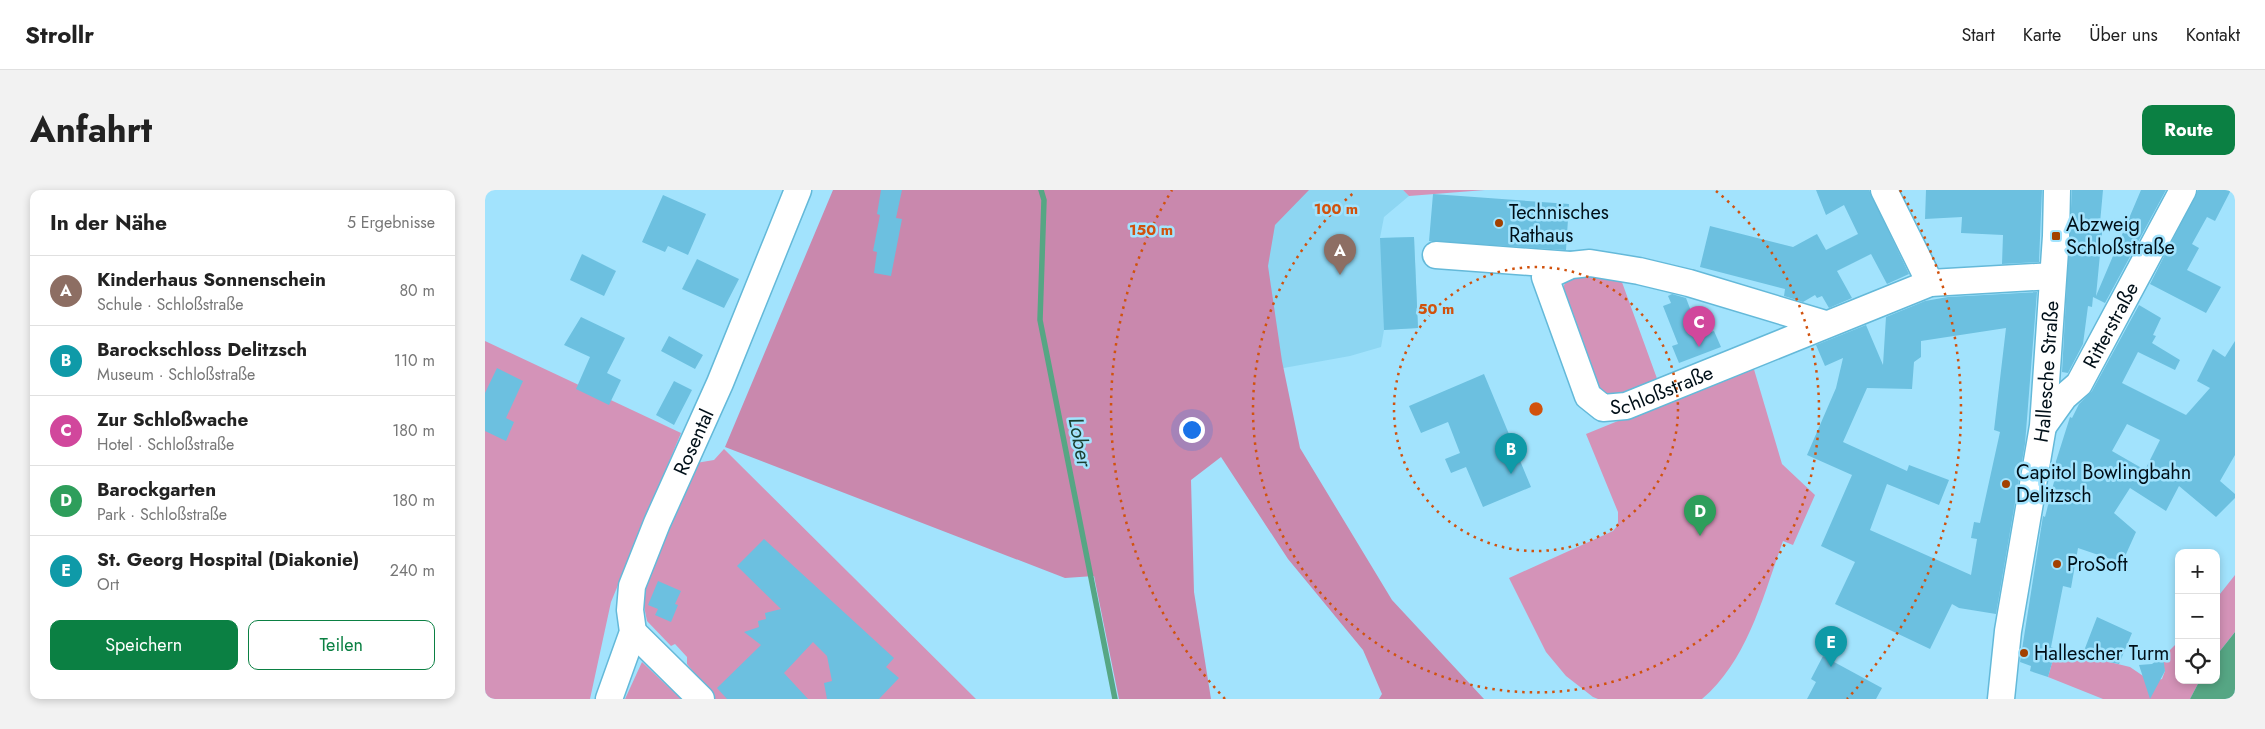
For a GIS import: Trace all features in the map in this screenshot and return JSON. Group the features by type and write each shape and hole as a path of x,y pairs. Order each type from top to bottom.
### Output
{"street":[{"name":"Rosental","path":"609,699 633,632 630,610 632,586 657,523 720,383 798,190"},
{"path":"1884,190 1930,283"},
{"name":"Hallesche Straße","path":"2001,699 2009,631 2043,426 2057,190"},
{"name":"Ritterstraße","path":"2043,426 2063,397 2079,384 2183,190"},
{"name":"Schloßstraße","path":"1436,255 1571,265 1590,263 1639,271 1689,283 1825,324"},
{"name":"Schloßstraße","path":"1571,265 1545,277 1588,396 1603,408 1626,406 1930,283 2053,276"},
{"path":"633,632 701,699"}],"shaded area":[{"path":"833,190 1309,190 1275,225 1268,266 1282,361 1300,448 1392,600 1484,699 1379,699 1382,694 1363,650 1288,559 1221,457 1191,480 1194,592 1211,699 1119,699 1094,576 1065,578 725,447"},
{"path":"1294,190 1403,190 1409,196 1384,217 1380,238 1414,237 1418,328 1384,330 1381,347 1350,356 1278,369 1264,288 1270,229"},
{"path":"1403,190 1485,190 1409,196"},
{"path":"1573,273 1619,274 1659,384 1615,400 1595,388 1561,292 1566,281"},
{"path":"485,341 681,433 611,602 590,699 485,699"},
{"path":"1753,366 1782,464 1815,495 1793,545 1783,541 1761,605 1743,646 1718,683 1702,699 1598,699 1593,697 1566,676 1546,652 1509,578 1613,531 1618,525 1618,512 1586,434"},
{"path":"724,449 976,699 715,699 687,664 687,657 675,644 671,646 647,621 642,596 696,463 714,460"},
{"path":"2235,575 2235,632 2220,651 2220,594"},
{"path":"2235,632 2235,699 2190,699 2198,684 2220,684 2220,651"},
{"path":"2175,645 2175,684 2198,684 2190,699 2103,699 2048,677 2056,649 2130,667 2152,682 2162,679 2165,671 2161,659"},
{"path":"642,662 681,699 625,699"}],"building":[{"path":"881,190 902,190 896,218 902,219 891,276 874,273 877,252 873,251 880,215 877,214"},
{"path":"1816,190 1869,190 1909,274 1887,284 1871,254 1837,271 1852,298 1829,308 1822,296 1817,298 1815,295 1803,302 1784,296 1785,289 1700,267 1710,226 1793,247 1817,234 1826,250 1858,234 1844,205 1826,215"},
{"path":"1926,190 2042,190 2039,262 2002,264 2003,235 1961,233 1962,217 1925,219"},
{"path":"2072,190 2103,190 2100,223 2103,223 2096,296 2141,190 2166,190 2105,303 2093,297 2092,307 2088,306 2083,344 2068,373 2062,372"},
{"path":"2198,190 2231,190 2215,221 2207,217 2192,244 2199,248 2187,270 2221,287 2206,313 2150,284"},
{"name":"Technisches Rathaus","path":"1433,194 1569,204 1566,250 1429,241"},
{"path":"663,195 706,214 688,255 668,246 665,252 642,242"},
{"path":"1414,237 1418,328 1384,330 1380,238"},
{"path":"582,254 616,271 604,296 570,280"},
{"path":"697,259 739,279 724,308 682,289"},
{"path":"2037,292 2025,444 1996,614 1959,608 1952,604 1930,649 1835,604 1855,562 1821,546 1852,475 1807,455 1836,388 1843,358 1825,366 1816,345 1866,325 1883,365 1886,317 1925,301 1948,297","holes":["2006,328 1994,430 2000,432 1980,523 1974,522 1971,538 1977,539 1971,575 1870,530 1887,484 1939,505 1949,480 1909,465 1907,471 1843,442 1867,388 1912,389 1914,362 1921,357 1921,341"]},
{"path":"1672,294 1686,298 1694,319 1700,316 1707,333 1714,331 1721,347 1679,363 1672,346 1678,344 1663,306 1671,303 1668,296"},
{"path":"2139,305 2161,318 2153,335 2156,336 2152,343 2180,360 2175,370 2138,352 2122,383 2186,415 2210,388 2197,381 2213,349 2225,357 2235,341 2235,455 2220,481 2235,494 2235,498 2216,517 2179,486 2166,511 2130,488 2114,513 2136,532 2122,563 2078,548 2071,588 2063,586 2051,647 2056,649 2048,677 2030,671 2031,666 2020,662 2043,516 2045,517 2055,478 2051,477 2070,417 2072,418 2079,404 2092,391","holes":["2127,424 2160,440 2145,470 2112,451"]},
{"path":"581,317 625,338 607,373 621,380 609,405 576,389 590,357 564,345"},
{"path":"669,336 703,355 695,369 661,351"},
{"path":"497,368 523,381 506,418 514,422 506,441 485,431 485,393"},
{"path":"1484,374 1531,487 1483,507 1466,467 1451,473 1445,459 1460,453 1448,422 1421,433 1409,406"},
{"path":"674,381 692,390 674,425 656,415"},
{"path":"764,539 894,658 886,667 899,678 879,699 827,699 824,683 832,681 827,656 813,642 784,673 808,699 727,699 717,688 761,645 744,632 759,627 758,621 766,619 765,613 781,609 737,566"},
{"path":"658,581 681,591 675,604 678,605 671,622 655,615 658,609 648,605"},
{"path":"2097,617 2132,633 2119,664 2082,656"},
{"path":"1823,656 1882,688 1876,699 1807,699 1816,682 1811,679"},
{"path":"2163,656 2165,671 2150,699 2139,665 2152,664"}],"waterway":[{"name":"Lober","path":"1041,190 1044,200 1040,320 1115,699"}],"place":[{"name":"Technisches Rathaus","path":"1499,223"},
{"name":"Abzweig Schloßstraße","path":"2056,236"},
{"name":"Kinderhaus Sonnenschein","path":"1340,275"},
{"name":"Zur Schloßwache","path":"1699,347"},
{"name":"Barockschloss Delitzsch","path":"1511,474"},
{"name":"Capitol Bowlingbahn Delitzsch","path":"2006,484"},
{"name":"Barockgarten","path":"1700,536"},
{"name":"ProSoft","path":"2057,564"},
{"name":"Hallescher Turm","path":"2024,653"},
{"name":"St. Georg Hospital (Diakonie)","path":"1831,667"}]}
